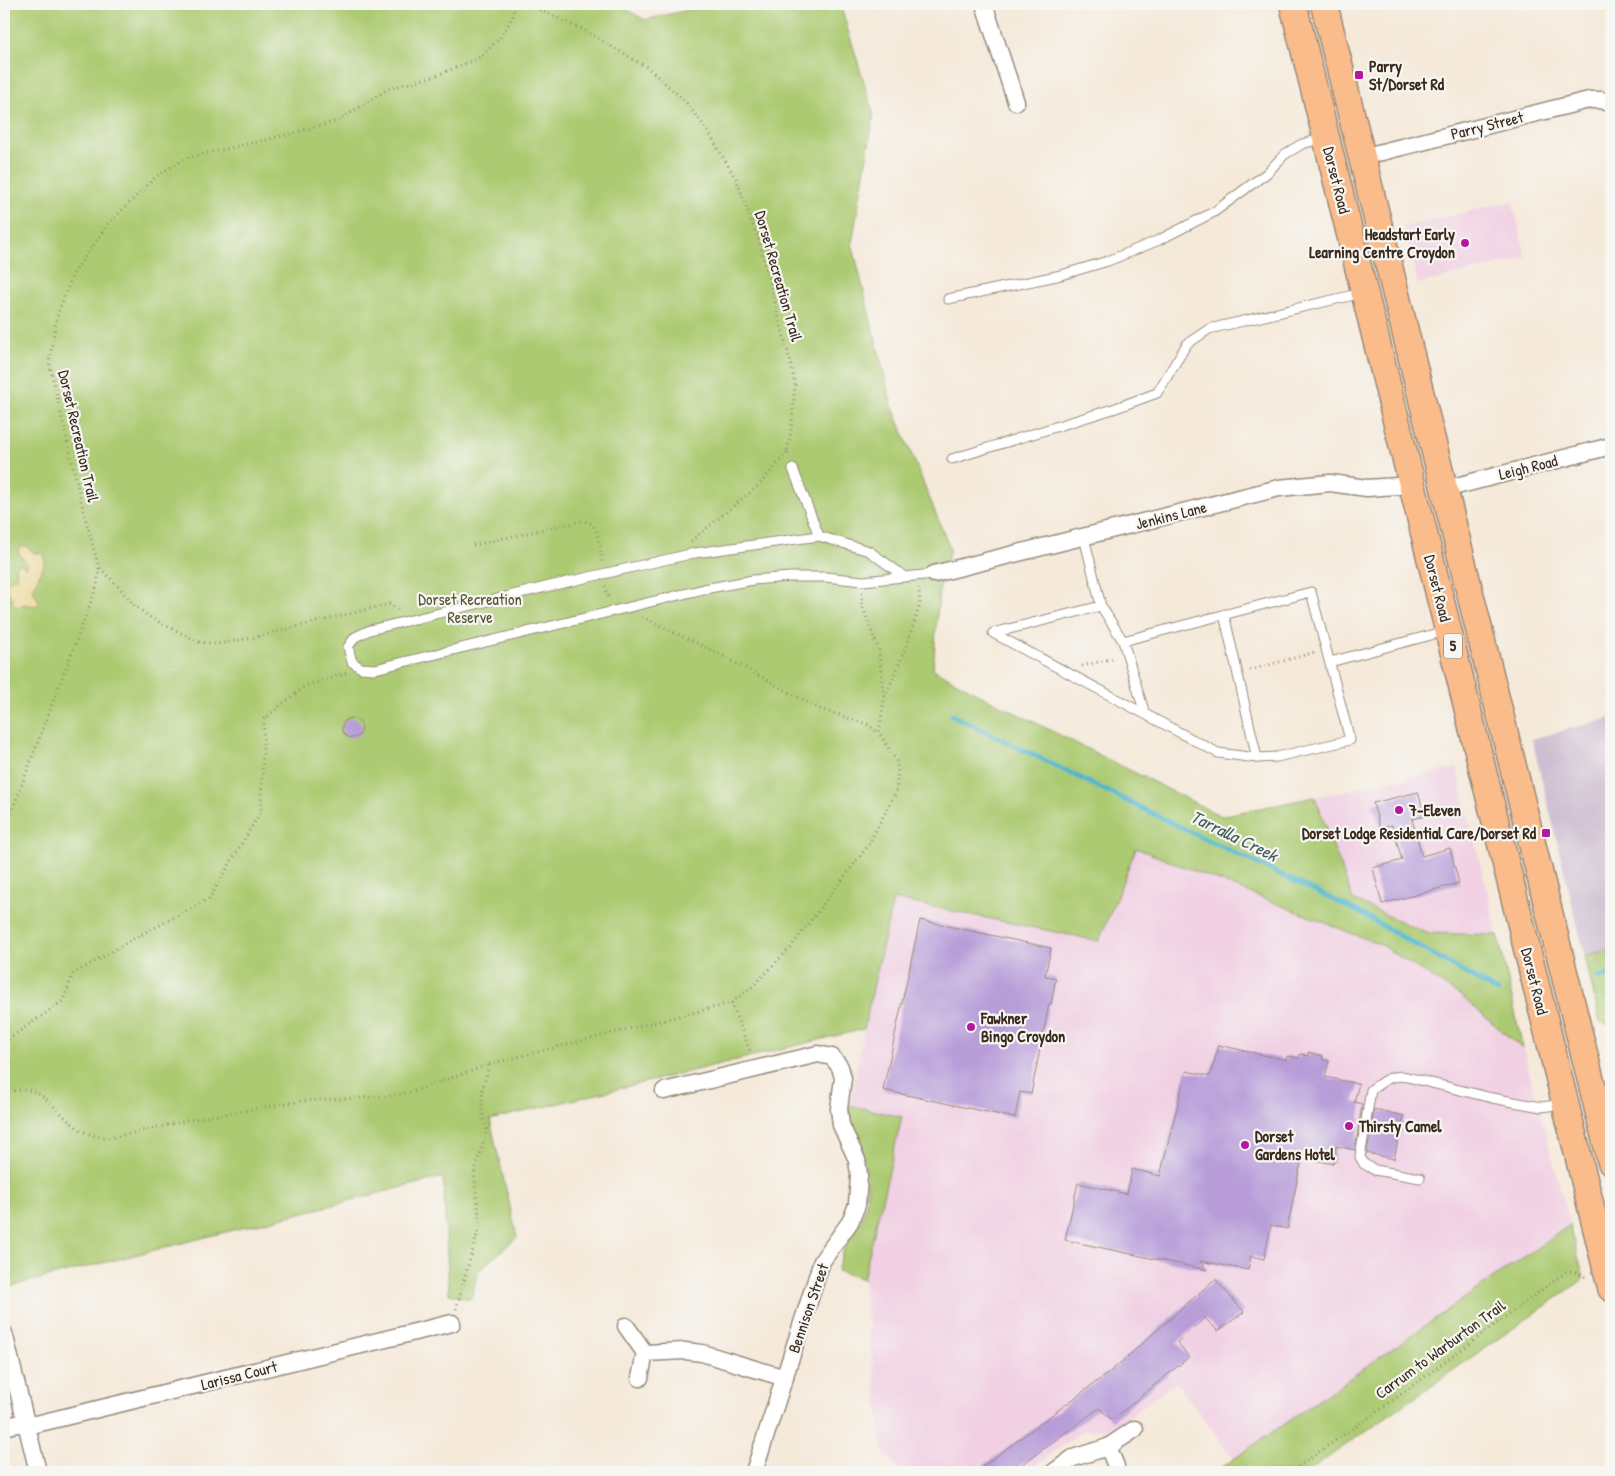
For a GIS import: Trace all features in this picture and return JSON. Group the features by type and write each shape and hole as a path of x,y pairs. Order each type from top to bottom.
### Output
{"main road":[{"name":"Dorset Road","path":"1293,4 1609,1282"},
{"name":"Dorset Road","path":"1324,4 1611,1162"},
{"path":"1412,485 1445,488"},
{"path":"1487,787 1516,780"},
{"path":"1565,1104 1594,1097"}],"street":[{"path":"984,4 1016,102"},
{"name":"Parry Street","path":"1362,157 1589,100 1602,100 1611,104"},
{"name":"Leigh Road","path":"1445,488 1611,446"},
{"name":"Jenkins Lane","path":"926,575 1279,488 1330,483 1367,488 1412,485"},
{"name":"Bennison Street","path":"664,1091 818,1054 832,1058 840,1067 843,1078 839,1108 842,1125 857,1160 860,1176 857,1205 850,1222 822,1261 754,1472"},
{"name":"Larissa Court","path":"4,1427 16,1424 46,1422 452,1323"},
{"path":"626,1326 645,1353 640,1378"},
{"path":"4,1333 38,1472"},
{"path":"645,1353 685,1351 702,1353 785,1378"},
{"path":"1054,1472 1073,1458 1108,1447 1135,1429"},
{"path":"1108,1447 1116,1466"}],"lane":[{"path":"948,299 1061,275 1108,261 1158,240 1214,212 1267,173 1285,154 1302,144 1326,137"},
{"path":"952,459 1113,409 1157,393 1188,344 1209,329 1365,292"},
{"path":"793,469 819,536"},
{"path":"905,577 869,551 819,536 669,558 370,630 355,637 348,647 352,662 361,668 375,669 704,589 753,580 825,577 863,581 905,577 926,575"},
{"path":"1084,537 1101,606 1124,641 1145,714"},
{"path":"1101,606 993,632 1218,754 1257,758 1277,757 1350,740 1311,592 1124,641"},
{"path":"1224,614 1257,758"},
{"path":"1330,662 1449,630"},
{"path":"1420,1178 1375,1170 1364,1164 1360,1157 1371,1090 1389,1077 1400,1075 1492,1098 1542,1107 1565,1104"}],"path":[{"name":"Dorset Recreation Trail","path":"4,832 97,585 99,568 48,362 57,316 73,274 108,224 157,176 186,158 338,121 388,89 435,76 481,57 501,37 514,14 513,4"},
{"name":"Dorset Recreation Trail","path":"526,4 582,29 648,68 691,108 707,130 736,179 759,241 790,360 795,385 787,452 760,485 669,558"},
{"path":"473,545 582,521 590,522 594,527 601,547 602,574 612,612"},
{"path":"99,568 135,606 150,618 199,642 218,644 251,638 389,604 414,619"},
{"path":"879,732 884,699 906,646 920,604 926,575"},
{"path":"863,581 861,602 879,651 884,699"},
{"path":"4,1093 18,1089 30,1090 44,1096 85,1133 98,1138 110,1138 189,1120 302,1100 389,1096 412,1092 490,1064 731,1003 753,986 790,948 867,847 896,792 898,769 896,761 879,732 867,724 820,709 719,654 639,616 629,608"},
{"path":"1238,673 1326,650"},
{"path":"1064,670 1128,654"},
{"path":"4,1042 63,1001 73,974 131,940 209,899 261,811 264,719 305,686 361,668"},
{"path":"731,1003 757,1068"},
{"path":"452,1323 480,1224 474,1174 487,1130 482,1111 482,1091 490,1064"},
{"name":"Carrum to Warburton Trail","path":"1290,1472 1388,1404 1566,1272 1574,1272 1588,1278 1609,1282"}],"shaded area":[{"name":"Headstart Early Learning Centre Croydon","path":"1512,201 1526,258 1418,284 1404,227"},
{"path":"1611,718 1611,949 1585,956 1532,739"},
{"path":"1457,768 1498,935 1426,933 1353,900 1315,797"},
{"path":"1135,848 1381,945 1461,996 1523,1049 1570,1225 1234,1459 1176,1382 1112,1429 1082,1431 1027,1472 900,1472 883,1450 863,1279 902,1118 849,1105 893,899 1099,941"}],"green space":[{"name":"Dorset Recreation Reserve","path":"4,4 617,4 645,20 714,4 840,4 874,115 852,243 891,403 950,549 939,591 933,669 986,698 1221,816 1315,797 1353,900 1426,933 1498,935 1523,1049 1461,996 1381,945 1136,848 1099,941 893,899 864,1029 490,1120 517,1237 478,1271 471,1299 449,1294 443,1177 8,1287 4,1270"},
{"path":"1611,949 1611,1025 1600,1022 1585,956"},
{"path":"849,1105 902,1117 863,1279 837,1271 844,1248 862,1218 867,1199 863,1155 851,1126"},
{"path":"1570,1225 1584,1279 1307,1472 1215,1472"}],"sand":[{"path":"26,546 34,553 42,553 45,562 33,589 39,603 36,606 24,604 19,607 15,606 12,602 13,599 7,591 6,585 7,582 16,577 17,572 15,568 17,564 21,564 25,568 27,565 18,552 20,547"}],"building":[{"path":"352,718 359,721 362,728 359,735 352,738 345,735 342,728 345,721"},
{"path":"1418,792 1425,816 1412,819 1422,856 1450,848 1459,883 1382,904 1373,868 1402,860 1392,825 1380,828 1373,803"},
{"name":"Fawkner Bingo Croydon","path":"920,920 1051,948 1045,976 1056,978 1051,1004 1049,1004 1031,1094 1020,1092 1015,1118 883,1090"},
{"path":"1219,1045 1286,1060 1287,1056 1299,1058 1300,1054 1308,1056 1308,1052 1323,1056 1322,1059 1329,1061 1325,1077 1359,1084 1354,1102 1362,1104 1355,1150 1336,1146 1333,1164 1302,1157 1287,1229 1271,1225 1264,1259 1251,1256 1248,1270 1200,1261 1207,1270 1065,1240 1078,1183 1127,1194 1132,1169 1160,1176 1186,1071 1210,1076"},
{"path":"1374,1109 1404,1116 1394,1159 1367,1153"},
{"path":"1215,1279 1244,1312 1218,1331 1205,1318 1177,1342 1189,1357 1112,1420 1099,1408 1012,1472 975,1472 1111,1371"}],"waterway":[{"name":"Tarralla Creek","path":"952,715 1355,910 1498,992"},
{"name":"Tarralla Creek","path":"1598,977 1611,974"}],"place":[{"name":"Parry St/Dorset Rd","path":"1359,75"},
{"name":"Headstart Early Learning Centre Croydon","path":"1465,243"},
{"name":"7-Eleven","path":"1399,810"},
{"name":"Dorset Lodge Residential Care/Dorset Rd","path":"1546,833"},
{"name":"Fawkner Bingo Croydon","path":"971,1027"},
{"name":"Thirsty Camel","path":"1349,1126"},
{"name":"Dorset Gardens Hotel","path":"1245,1145"}]}
